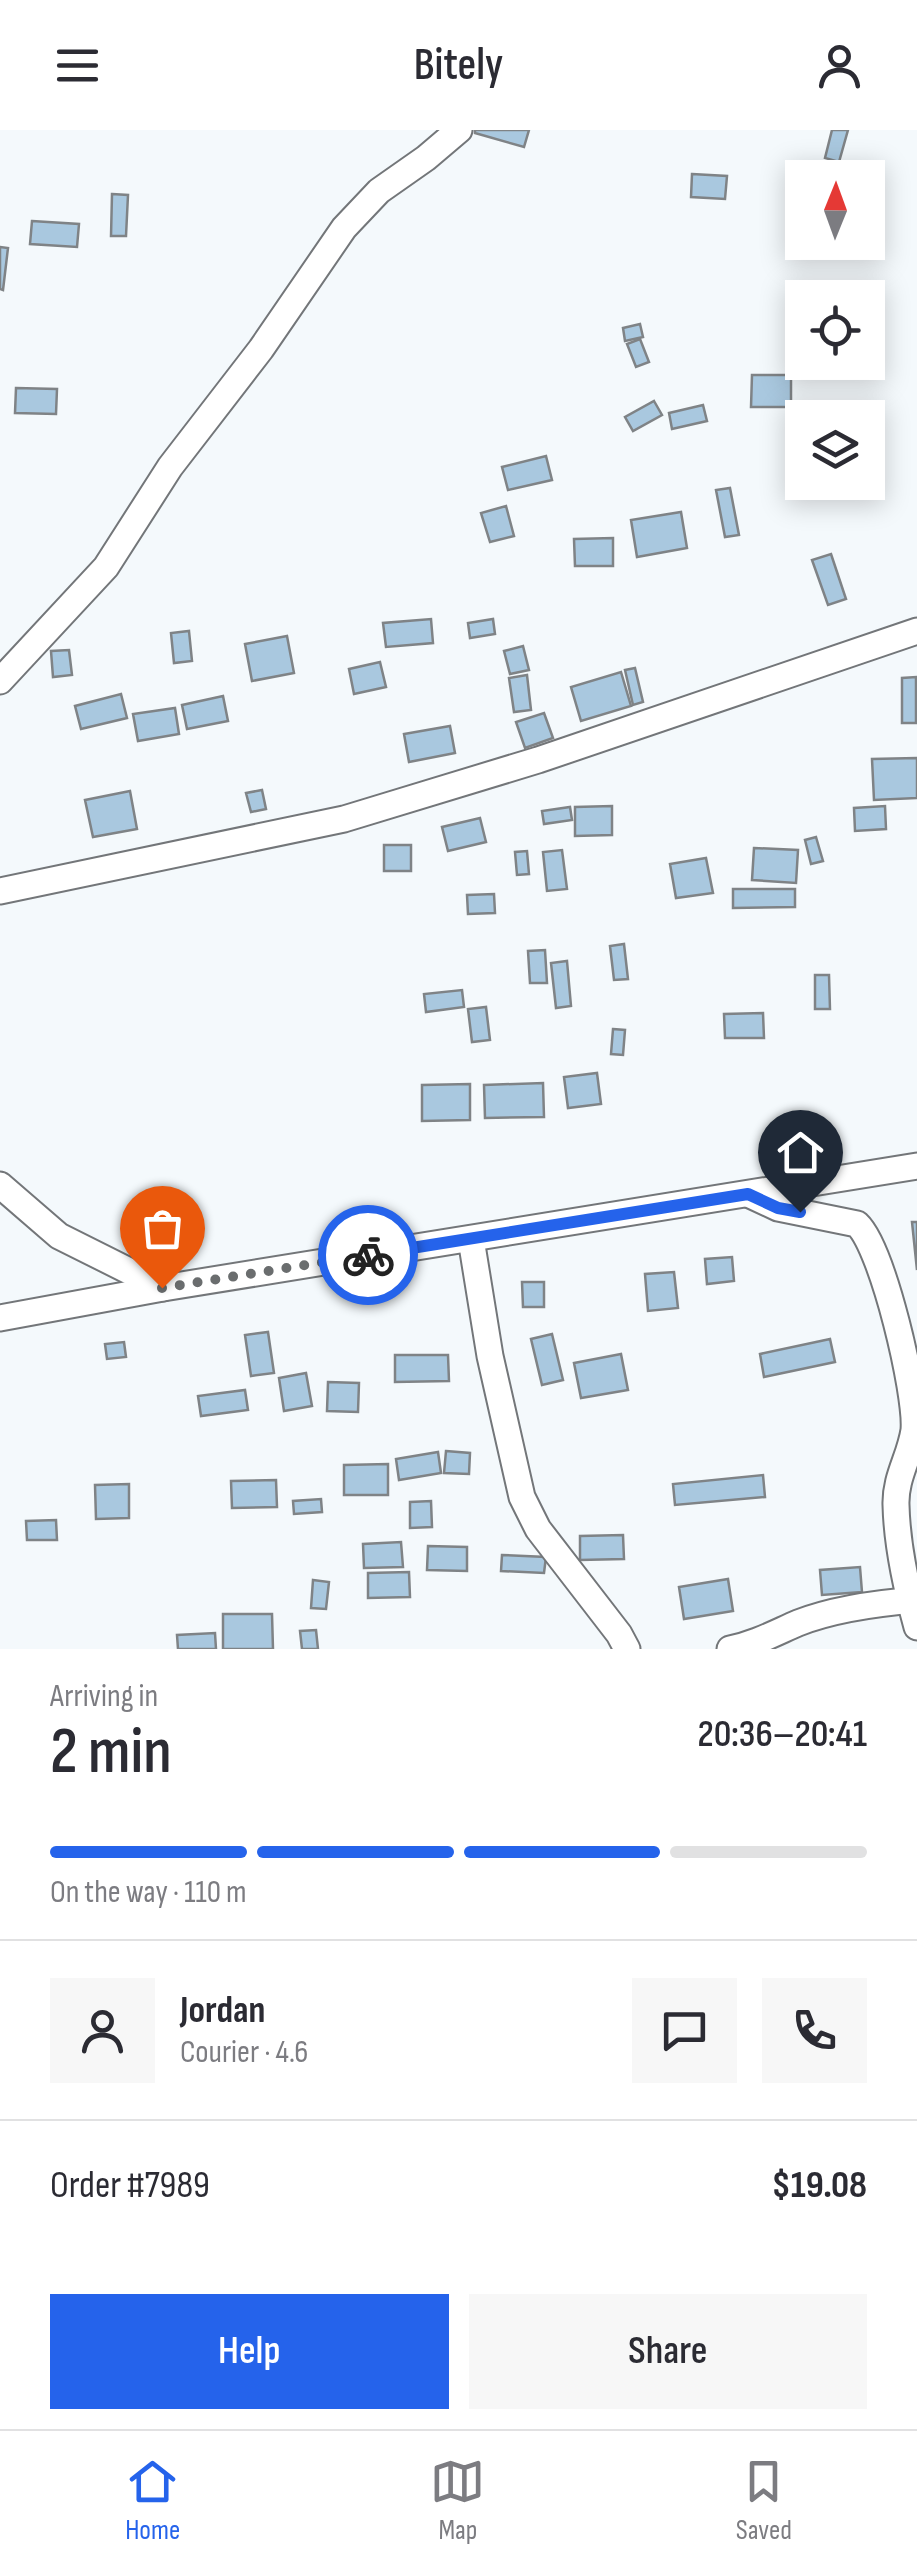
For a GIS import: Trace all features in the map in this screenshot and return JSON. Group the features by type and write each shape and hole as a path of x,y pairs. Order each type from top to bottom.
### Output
{"street":[{"path":"0,680 106,566 170,467 261,349 344,228 379,191 459,130"},
{"path":"0,891 344,819 538,760 917,632"},
{"path":"0,1318 162,1288 917,1166"},
{"path":"0,1185 59,1236 162,1288"},
{"path":"748,1194 778,1208 857,1224 866,1232 879,1260 915,1412 914,1430 896,1482 896,1494 902,1574 913,1601 917,1627"},
{"path":"472,1238 490,1356 522,1496 538,1529 619,1634 626,1649"},
{"path":"730,1649 765,1640 798,1623 831,1613 913,1601"}],"building":[{"path":"475,130 529,130 524,147"},
{"path":"832,130 848,130 840,160 825,158"},
{"path":"692,174 727,176 725,199 691,197"},
{"path":"112,194 128,195 126,236 111,236"},
{"path":"32,221 79,224 77,247 30,244"},
{"path":"0,247 8,248 3,290 0,289"},
{"path":"640,324 643,337 625,341 623,328"},
{"path":"640,339 649,362 636,367 627,344"},
{"path":"752,375 785,375 785,380 791,380 791,400 785,400 785,407 751,407"},
{"path":"16,388 57,389 56,414 15,413"},
{"path":"654,401 662,415 633,431 625,417"},
{"path":"703,405 707,421 672,429 669,413"},
{"path":"546,456 552,480 508,490 502,467"},
{"path":"730,488 739,535 725,537 716,490"},
{"path":"506,506 514,536 490,542 481,513"},
{"path":"681,512 687,548 637,557 631,520"},
{"path":"613,538 613,566 575,566 574,539"},
{"path":"831,554 846,599 828,605 812,560"},
{"path":"431,619 433,643 386,647 383,623"},
{"path":"493,619 495,634 470,638 468,623"},
{"path":"189,631 192,661 174,663 171,633"},
{"path":"287,636 294,673 252,681 245,644"},
{"path":"523,646 529,670 510,674 504,651"},
{"path":"69,650 72,675 53,677 51,651"},
{"path":"380,662 386,687 354,694 349,669"},
{"path":"635,668 643,702 633,705 625,670"},
{"path":"621,672 631,706 581,721 571,687"},
{"path":"527,675 531,710 514,712 509,678"},
{"path":"916,677 916,723 902,723 902,678"},
{"path":"121,694 127,718 81,729 75,706"},
{"path":"223,696 228,721 187,729 182,705"},
{"path":"175,708 179,734 138,741 133,714"},
{"path":"544,713 553,738 525,748 516,722"},
{"path":"450,726 455,753 409,762 404,734"},
{"path":"917,758 917,798 874,800 872,759"},
{"path":"262,790 266,809 251,812 246,793"},
{"path":"130,791 137,829 93,837 85,800"},
{"path":"612,806 612,835 575,836 575,807"},
{"path":"885,806 886,829 855,831 854,808"},
{"path":"570,807 572,820 544,824 542,811"},
{"path":"480,818 486,842 448,851 442,827"},
{"path":"816,837 823,861 811,864 805,840"},
{"path":"384,845 411,845 411,871 384,871"},
{"path":"754,848 798,850 796,883 752,880"},
{"path":"562,850 567,889 547,891 543,852"},
{"path":"527,851 529,874 517,875 515,852"},
{"path":"706,858 713,893 676,898 670,864"},
{"path":"733,889 795,889 795,907 733,908"},
{"path":"494,894 495,913 468,914 467,895"},
{"path":"624,944 628,979 614,980 610,946"},
{"path":"545,950 547,983 530,983 528,951"},
{"path":"567,961 571,1006 556,1008 551,963"},
{"path":"815,975 829,975 830,1009 815,1009"},
{"path":"462,990 464,1007 426,1012 424,994"},
{"path":"486,1007 490,1040 472,1042 468,1009"},
{"path":"763,1013 764,1038 725,1038 724,1014"},
{"path":"613,1029 625,1030 623,1055 611,1054"},
{"path":"597,1073 601,1104 568,1108 564,1077"},
{"path":"543,1083 544,1117 485,1118 484,1085"},
{"path":"470,1084 470,1120 422,1121 422,1085"},
{"path":"912,1222 917,1222 917,1270"},
{"path":"732,1257 734,1281 707,1284 705,1259"},
{"path":"674,1272 678,1308 648,1311 645,1274"},
{"path":"522,1282 544,1282 544,1307 523,1307"},
{"path":"268,1332 274,1373 251,1376 245,1335"},
{"path":"552,1334 563,1380 542,1385 531,1339"},
{"path":"830,1339 835,1362 764,1377 760,1354"},
{"path":"124,1342 126,1357 107,1359 105,1344"},
{"path":"621,1354 628,1390 581,1398 574,1363"},
{"path":"395,1355 448,1355 449,1381 395,1382"},
{"path":"306,1373 312,1406 284,1411 279,1378"},
{"path":"328,1382 359,1383 358,1412 327,1411"},
{"path":"245,1390 248,1410 201,1416 198,1396"},
{"path":"446,1451 470,1453 469,1474 444,1473"},
{"path":"438,1452 441,1473 399,1480 396,1459"},
{"path":"388,1464 388,1495 344,1495 344,1465"},
{"path":"763,1475 765,1497 675,1505 673,1484"},
{"path":"276,1480 277,1507 232,1508 231,1481"},
{"path":"129,1484 129,1518 96,1519 95,1485"},
{"path":"321,1499 322,1512 294,1514 293,1501"},
{"path":"431,1501 432,1527 410,1528 410,1502"},
{"path":"56,1520 57,1540 27,1540 26,1521"},
{"path":"623,1535 624,1559 580,1560 580,1536"},
{"path":"401,1542 403,1567 364,1568 363,1544"},
{"path":"428,1546 467,1547 467,1571 427,1570"},
{"path":"502,1555 546,1557 544,1573 501,1571"},
{"path":"860,1567 862,1592 822,1595 820,1570"},
{"path":"409,1572 410,1597 368,1598 368,1573"},
{"path":"728,1579 733,1611 684,1619 679,1587"},
{"path":"313,1580 329,1582 326,1609 311,1608"},
{"path":"223,1614 272,1614 273,1649 223,1649"},
{"path":"316,1630 318,1649 302,1649 300,1631"},
{"path":"215,1633 216,1649 178,1649 177,1635"}],"way so far":[{"path":"162,1288 368,1255"}],"route":[{"path":"368,1255 748,1194 778,1208 800,1212"}]}
